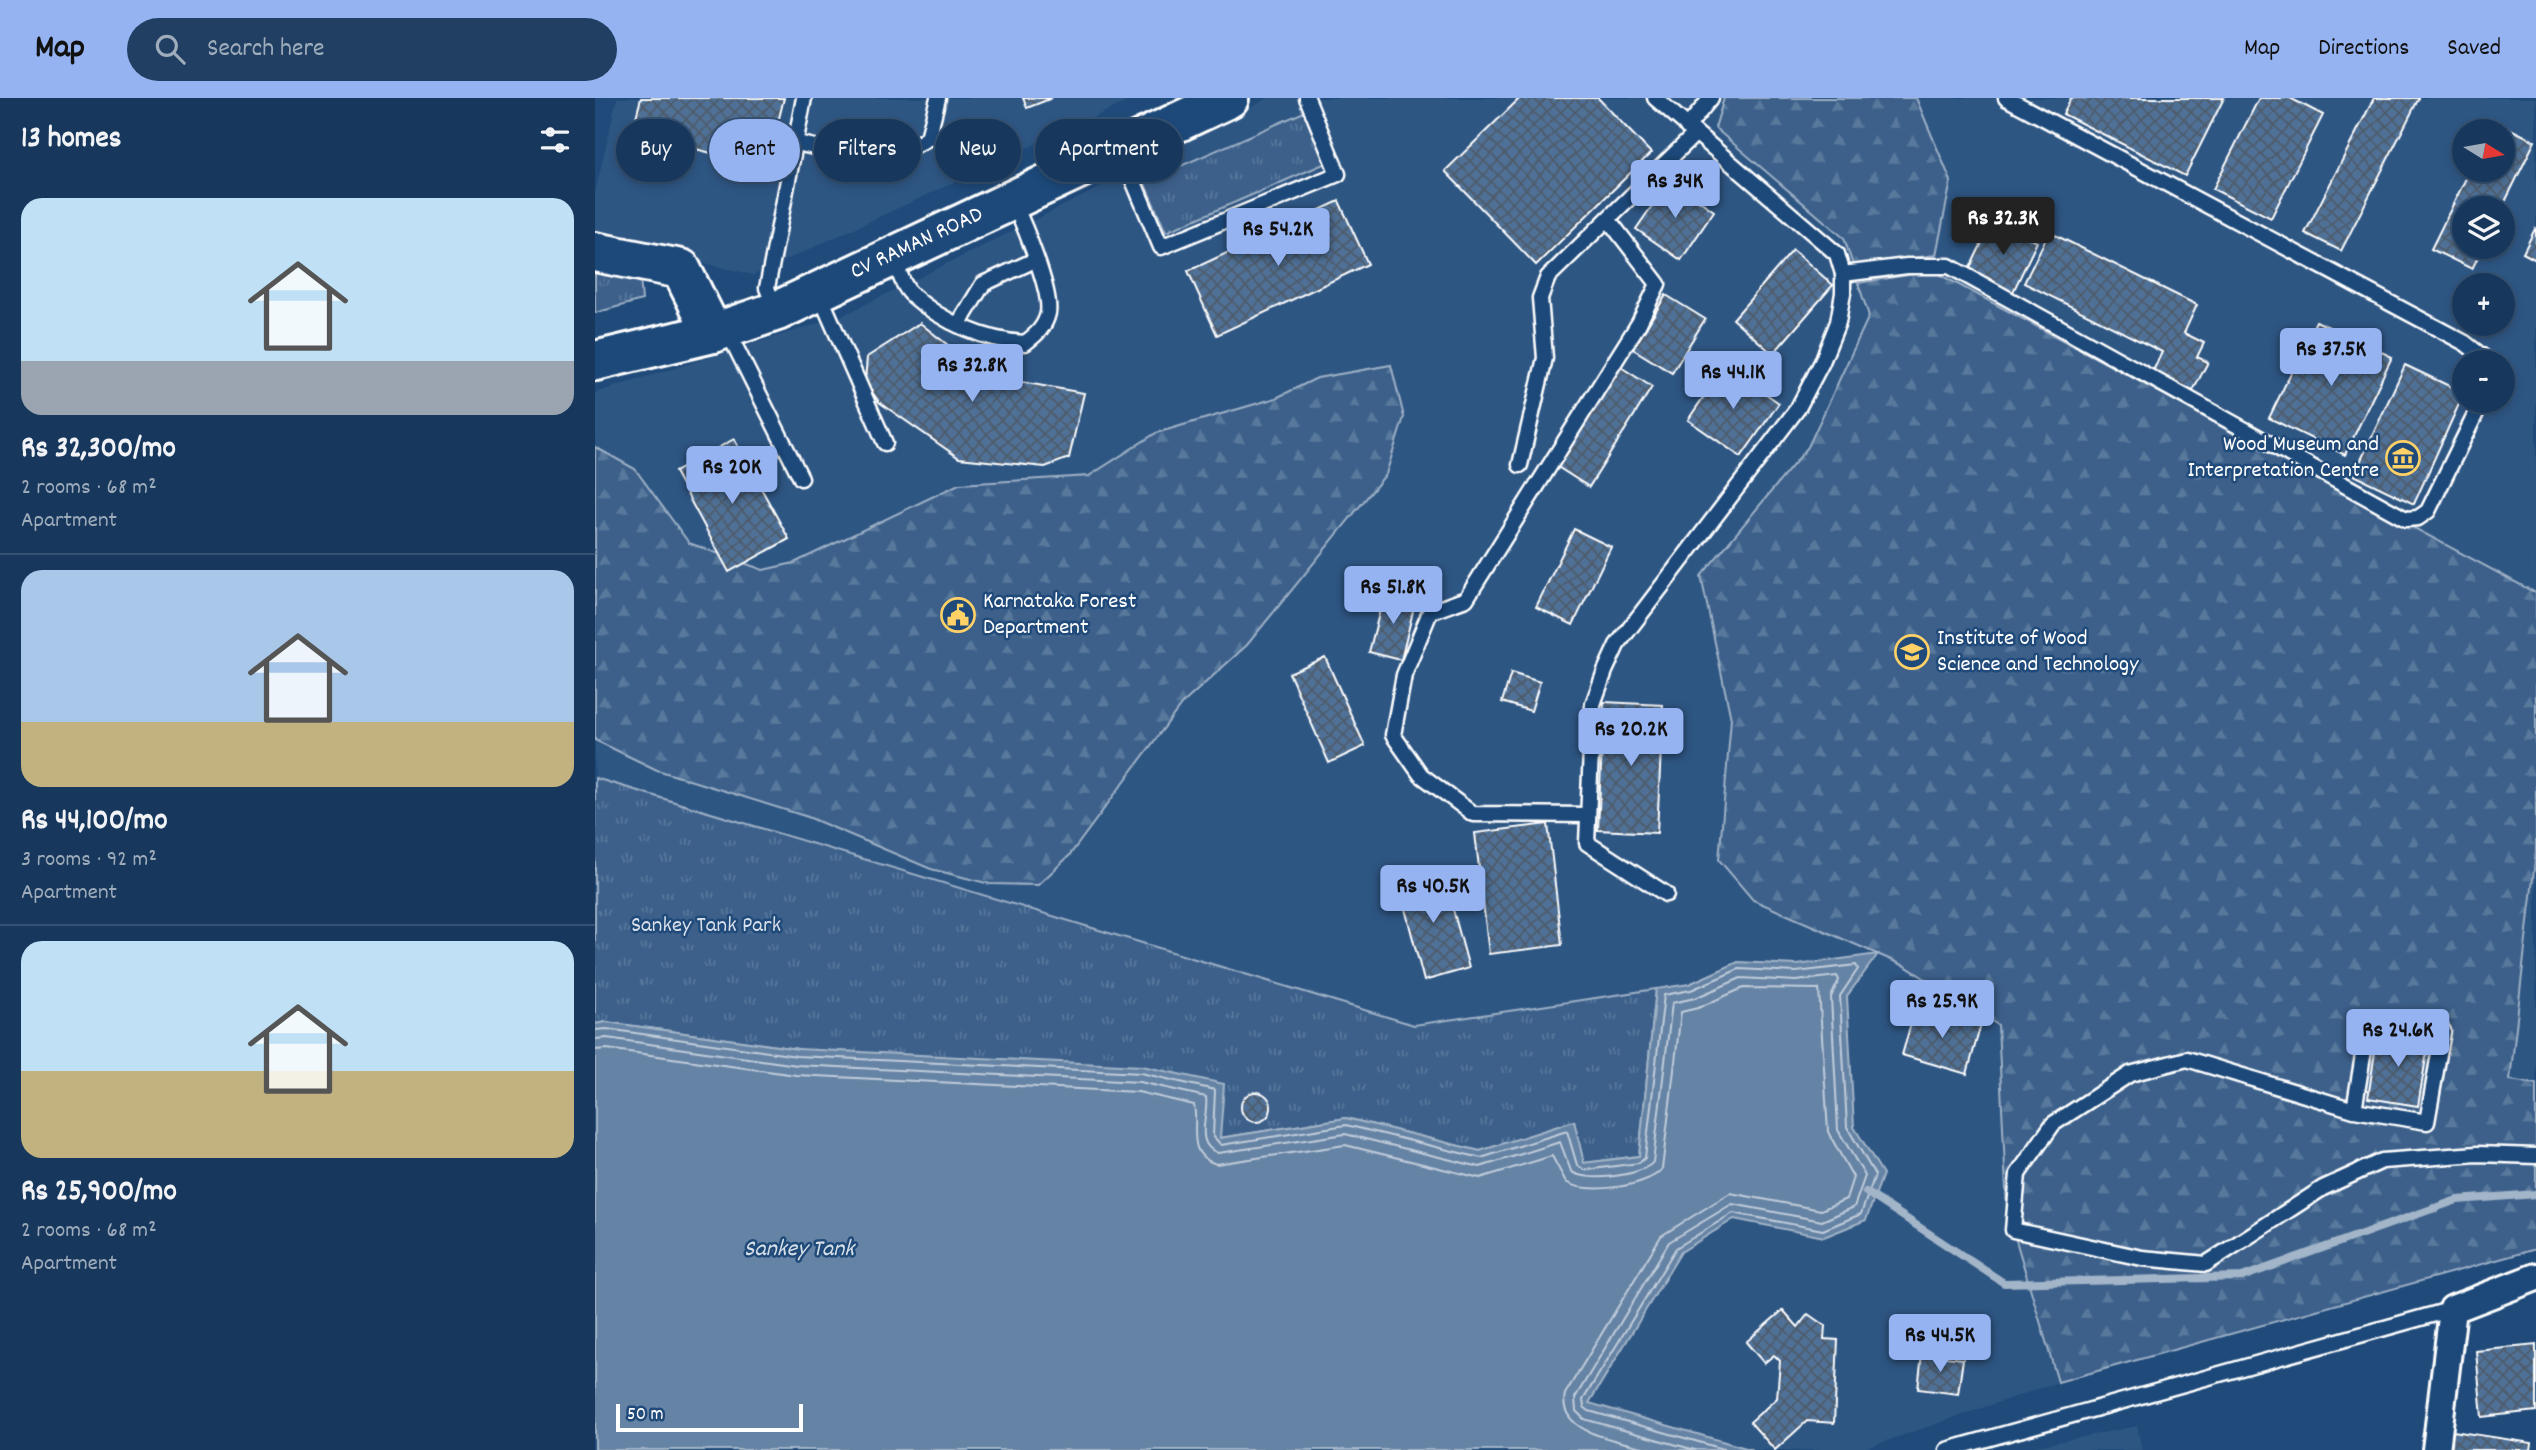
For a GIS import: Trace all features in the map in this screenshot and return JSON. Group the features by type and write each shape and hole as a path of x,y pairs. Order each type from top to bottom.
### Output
{"main road":[{"name":"CV RAMAN ROAD","path":"595,343 643,326 715,327 1186,98"},
{"name":"CV RAMAN ROAD","path":"1183,120 1229,98"},
{"name":"CV RAMAN ROAD","path":"595,361 715,327 818,291 898,268 1019,215 1070,182"},
{"path":"595,252 681,269 715,327"}],"street":[{"path":"2435,1450 2453,1309 2536,1277"}],"lane":[{"path":"799,119 804,98"},
{"path":"800,144 853,156 883,155 911,149 928,138 938,98"},
{"path":"1134,182 1161,247 1338,174 1307,98"},
{"path":"1655,98 1837,254 1843,274 1838,322 1822,362 1798,408 1613,653 1593,704 1587,843 1666,894"},
{"path":"1520,465 1545,358 1540,298 1548,277 1608,219 1691,131 1711,98"},
{"path":"2006,98 2474,350"},
{"path":"771,298 767,288 786,182"},
{"path":"898,268 910,294 958,325 1005,342 1025,343 1041,331 1048,311 1045,288 1019,215"},
{"path":"1588,816 1473,814 1421,775 1393,735 1404,675 1430,611 1466,599 1639,323 1658,284 1608,219"},
{"path":"958,325 983,284 1035,260"},
{"path":"1843,274 1907,266 1949,266 2406,519 2419,518 2428,511 2476,413"},
{"path":"818,291 885,443"},
{"path":"715,327 801,478"},
{"path":"2354,1110 2369,1019 2442,1031 2427,1122 2354,1110 2187,1059 2130,1074 2053,1124 2018,1174 2013,1230 2142,1258 2206,1264 2323,1188 2382,1161 2477,1154 2536,1156"},
{"path":"1947,1450 2453,1309"}],"shaded area":[{"path":"617,98 1135,98 1090,119 1035,119 1035,144 1021,151 1021,119 935,119 935,182 954,182 754,275 595,238 595,193"},
{"path":"1268,98 2536,98 2536,1249 2058,1382 1860,1450 1753,1450 1589,1404 1681,1252 1733,1219 1656,989 1415,1025 595,778 595,393 842,316 1110,182 1183,182 1183,143"},
{"path":"2137,1426 2142,1450 2023,1450 2023,1449"}],"green space":[{"path":"1724,98 1916,98 1951,181 1936,255 1853,265 1844,238 1715,128"},
{"path":"1304,112 1326,163 1166,232 1144,182 1183,182 1183,165"},
{"path":"595,269 640,277 642,300 595,313"},
{"path":"1933,271 2536,593 2536,852 2510,1080 2536,1084 2536,1249 2058,1382 2007,1210 1998,1025 1905,966 1753,900 1719,860 1731,719 1701,576 1808,447 1869,316 1858,283"},
{"path":"1391,365 1404,417 1386,474 1247,645 1181,705 1069,856 1038,885 990,884 931,869 808,817 657,770 595,740 595,447 635,469 689,543 763,570 794,563 959,484 1089,476 1156,433 1276,398 1317,378"},
{"name":"Sankey Tank Park","path":"595,778 1414,1025 1656,989 1639,1156 1583,1163 1574,1121 1480,1151 1346,1118 1219,1138 798,1049 606,1022 595,1024"}],"water":[{"name":"Sankey Tank","path":"1878,954 1847,996 1854,1127 1883,1174 1866,1220 1824,1237 1734,1219 1681,1252 1589,1403 1753,1450 595,1450 595,1024 606,1022 798,1049 1142,1066 1224,1084 1220,1138 1346,1118 1480,1151 1574,1121 1584,1163 1639,1156 1656,989 1689,984 1738,962 1797,965"}],"building":[{"path":"641,98 784,98 779,119 709,119 709,152 695,149 695,119 636,119"},
{"path":"1023,98 1052,98 1027,108"},
{"path":"1520,98 1598,98 1651,153 1536,265 1445,171"},
{"path":"2071,98 2224,98 2185,176 2063,114"},
{"path":"2259,98 2290,98 2323,115 2271,218 2213,189"},
{"path":"2374,98 2419,98 2341,251 2305,233"},
{"path":"2515,131 2535,141 2515,182"},
{"path":"1670,180 1714,211 1681,260 1636,229"},
{"path":"2464,182 2515,182 2508,196 2457,196"},
{"path":"1339,201 1368,264 1217,335 1188,271"},
{"path":"2452,206 2452,259 2477,259 2472,269 2431,249"},
{"path":"1993,220 2037,242 2012,294 1968,272"},
{"path":"2536,227 2536,260 2523,253"},
{"path":"2049,232 2197,305 2184,333 2204,343 2197,357 2208,362 2193,391 2153,371 2162,352 2024,283"},
{"path":"1793,250 1833,285 1773,354 1733,319"},
{"path":"1666,295 1705,319 1672,373 1633,349"},
{"path":"2316,321 2392,357 2345,455 2269,418"},
{"path":"920,323 987,376 1084,393 1069,458 1045,467 959,458 879,402 865,382 867,357"},
{"path":"1616,364 1652,387 1589,487 1553,464"},
{"path":"1725,365 1779,403 1741,457 1688,420"},
{"path":"2405,365 2452,387 2452,413 2455,413 2414,504 2354,475"},
{"path":"734,439 789,539 729,572 675,472"},
{"path":"1574,529 1611,547 1573,625 1536,607"},
{"path":"1385,591 1416,599 1401,660 1369,652"},
{"path":"1325,657 1365,746 1329,763 1289,673"},
{"path":"1511,673 1540,682 1531,711 1502,702"},
{"path":"1604,702 1663,705 1657,833 1598,830"},
{"path":"1548,824 1562,945 1489,954 1475,833"},
{"path":"1442,869 1469,968 1424,981 1398,882"},
{"path":"1916,1006 1981,1024 1967,1074 1902,1055"},
{"path":"2378,1032 2429,1040 2418,1106 2368,1098"},
{"path":"1256,1092 1267,1096 1271,1107 1267,1118 1256,1122 1245,1118 1241,1107 1245,1096"},
{"path":"1783,1310 1798,1327 1808,1314 1825,1326 1824,1339 1838,1340 1834,1423 1807,1421 1775,1450 1750,1422 1777,1398 1780,1361 1774,1355 1764,1363 1746,1342"},
{"path":"2536,1345 2536,1411 2482,1417 2476,1351"},
{"path":"1922,1354 1963,1359 1958,1394 1918,1389"},
{"path":"2453,1431 2532,1443 2531,1450 2450,1450"}],"waterway":[{"path":"1866,1192 2004,1283 2242,1277 2457,1200 2536,1194"}],"place":[{"name":"Wood Museum and Interpretation Centre","path":"2403,458"},
{"name":"Karnataka Forest Department","path":"958,615"},
{"name":"Institute of Wood Science and Technology","path":"1912,652"}]}
